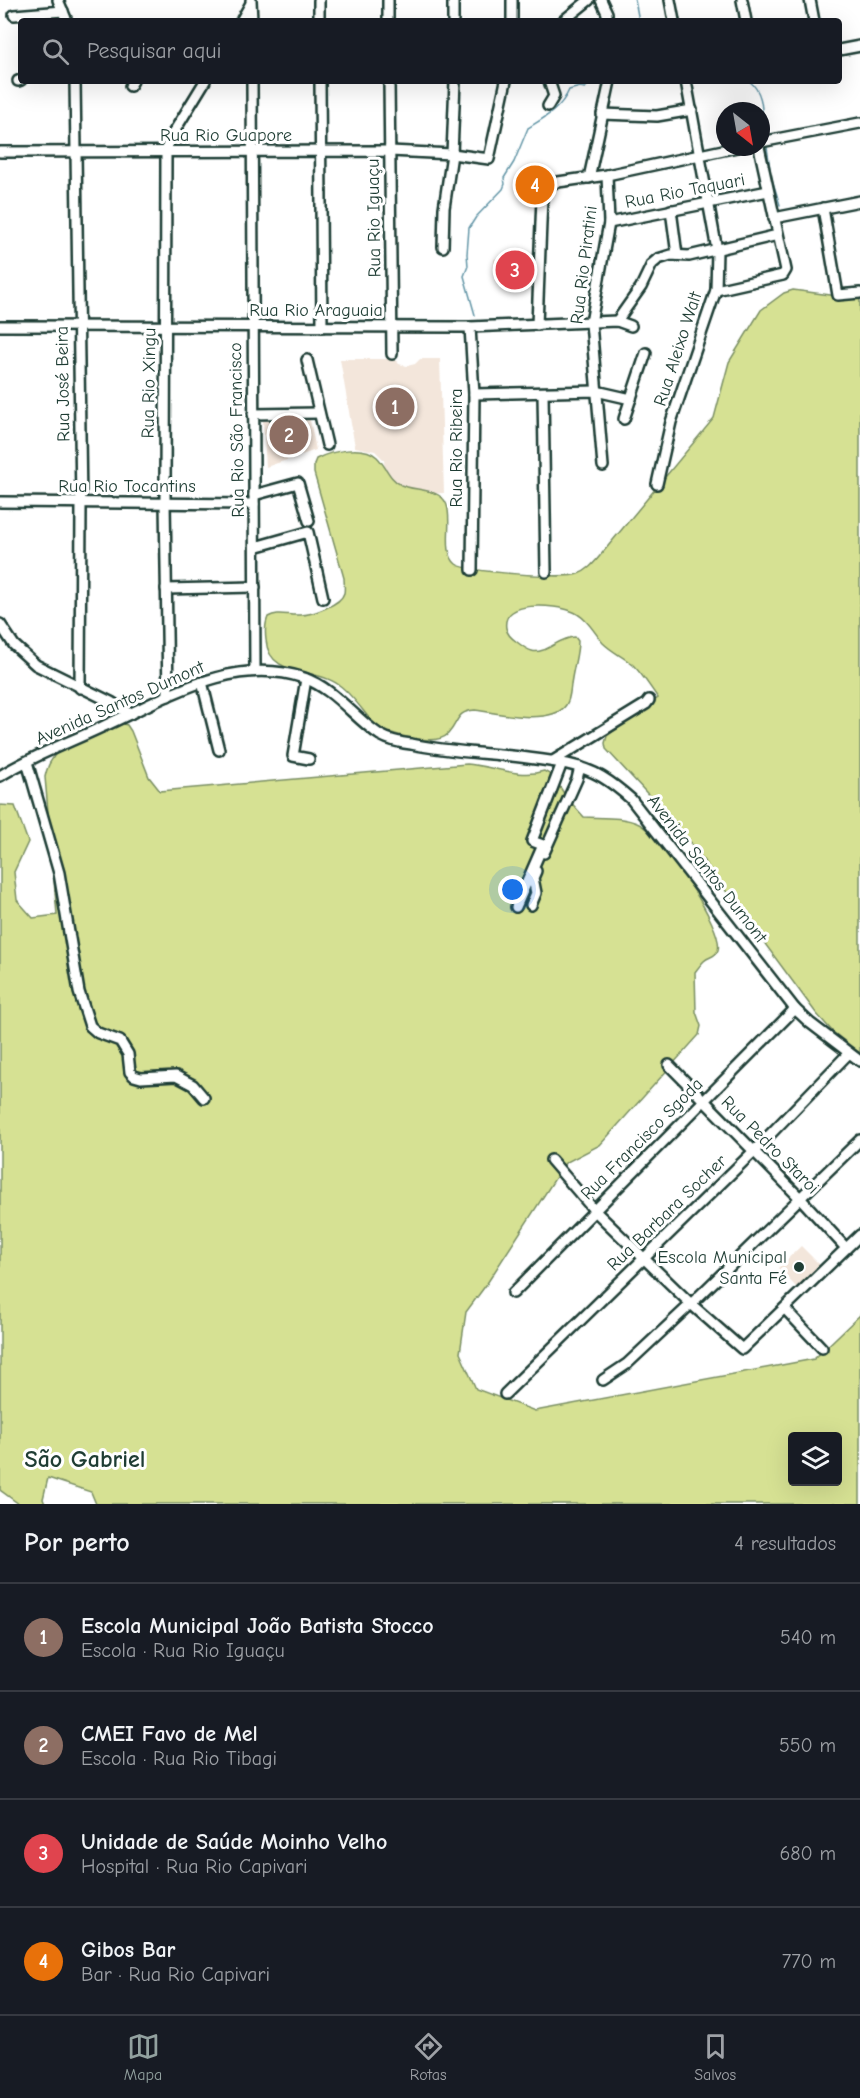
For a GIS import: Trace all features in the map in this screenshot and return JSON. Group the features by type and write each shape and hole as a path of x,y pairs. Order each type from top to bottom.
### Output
{"street":[{"path":"58,0 66,18"},
{"path":"319,0 319,18"},
{"path":"388,0 388,18"},
{"path":"453,0 453,18"},
{"path":"512,0 512,18"},
{"path":"567,18 589,0"},
{"path":"601,0 607,18"},
{"path":"670,0 673,18"},
{"path":"742,0 745,18"},
{"path":"810,0 813,18"},
{"path":"243,18 251,2"},
{"path":"251,2 252,18"},
{"path":"14,15 63,11"},
{"path":"842,49 860,46"},
{"name":"Rua José Beira","path":"75,84 81,503 81,687"},
{"name":"Rua Rio Xingu","path":"168,696 165,502 166,151 169,140 202,84"},
{"name":"Rua Rio São Francisco","path":"252,84 255,671"},
{"path":"320,84 322,327"},
{"name":"Rua Rio Iguaçu","path":"389,84 392,354"},
{"path":"443,247 444,208 452,154 455,84"},
{"name":"Rua Rio Guapore","path":"0,152 390,151 452,154 489,159 505,84"},
{"path":"548,106 554,96 550,84"},
{"path":"589,178 609,84"},
{"name":"Rua Aleixo Walt","path":"657,484 671,422 716,290 717,250 687,84"},
{"path":"602,114 657,116 692,110"},
{"path":"770,140 860,123"},
{"path":"537,325 542,196 551,183 607,176 716,151"},
{"path":"716,290 783,274 786,270 761,156"},
{"name":"Rua Rio Piratini","path":"603,466 591,323 609,223 607,176"},
{"name":"Rua Rio Taquari","path":"609,223 768,191"},
{"path":"774,218 860,201"},
{"path":"823,208 838,296 860,293"},
{"path":"671,210 677,255"},
{"path":"616,321 641,287 652,264 658,259 677,255 689,256 778,235"},
{"name":"Rua Rio Araguaia","path":"0,326 470,327 616,321 631,326"},
{"name":"Rua Rio Ribeira","path":"470,327 474,394 472,570"},
{"path":"624,419 646,353"},
{"path":"307,360 327,445"},
{"path":"474,394 596,391 631,399"},
{"path":"543,393 546,572"},
{"path":"253,414 319,413"},
{"name":"Rua Rio Tocantins","path":"0,502 254,500 298,483 309,521"},
{"path":"255,547 308,532 323,598"},
{"path":"166,589 255,587"},
{"path":"0,624 14,645 36,665 130,714"},
{"name":"Avenida Santos Dumont","path":"0,777 168,696 202,682 255,671 283,672 306,679 339,699 380,735 394,741 557,762 579,767 601,776 639,807 795,1009 860,1061"},
{"path":"306,679 293,756 309,759"},
{"path":"202,682 219,750"},
{"path":"516,907 543,845 532,841 557,762 646,705 649,700"},
{"path":"27,762 58,873 80,992 90,1026 98,1033 120,1041 128,1054 130,1072 134,1076 141,1078 176,1076 193,1085 204,1098"},
{"path":"531,905 536,893 533,878 577,779 579,767"},
{"name":"Rua Francisco Sgoda","path":"513,1293 795,1009"},
{"name":"Rua Barbara Socher","path":"505,1394 753,1152 849,1053"},
{"name":"Rua Pedro Staroi","path":"669,1065 846,1248"},
{"path":"603,1380 627,1364 692,1304 860,1140"},
{"path":"551,1160 595,1211 742,1349 860,1235"},
{"path":"785,1309 822,1347"}],"shaded area":[{"path":"535,256 535,280 495,281 494,259"},
{"path":"340,359 395,359 399,364 407,366 415,364 420,359 440,359 444,493 386,496 384,460 375,451 355,447"},
{"path":"310,420 316,450 266,467 263,421"},
{"name":"Escola Municipal Santa Fé","path":"801,1246 820,1265 797,1288 778,1268"}],"green space":[{"path":"793,290 860,299 860,1053 833,1032 816,1013 681,830 606,749 607,736 658,698 633,665 603,643 576,613 543,606 520,608 512,612 507,619 506,628 508,634 524,647 537,652 575,637 578,641 577,655 566,705 559,711 537,717 469,711 458,718 448,734 434,740 402,736 376,726 339,685 329,679 294,670 275,661 269,652 266,637 268,617 279,614 305,615 318,611 337,602 344,593 344,578 314,473 316,459 330,453 347,450 371,453 401,485 432,492 443,498 449,518 449,552 456,564 478,570 516,574 555,576 578,574 597,560 714,418 729,362 761,310 784,293"},
{"path":"119,723 127,725 149,777 160,791 467,764 525,774 544,771 553,776 567,798 584,817 626,820 639,824 649,831 689,882 712,922 717,939 717,953 704,961 695,972 696,1012 701,1026 699,1035 600,1145 565,1163 466,1312 460,1353 476,1389 535,1411 814,1359 860,1315 860,1504 96,1504 91,1492 48,1478 43,1499 45,1504 19,1504 0,1490 0,805 15,806 28,842 14,872 17,900 33,918 57,915 45,777 55,754 73,740"}],"waterway":[{"path":"635,0 638,18"},
{"path":"475,315 464,276 468,266 469,228 476,217 503,189 504,178 514,162 528,128 557,108 569,90 585,88 589,84"},
{"path":"752,84 761,102"},
{"path":"768,156 771,176 780,205"}],"place":[{"name":"Gibos Bar","path":"535,185"},
{"name":"Unidade de Saúde Moinho Velho","path":"515,270"},
{"name":"Escola Municipal João Batista Stocco","path":"395,407"},
{"name":"CMEI Favo de Mel","path":"289,435"},
{"name":"Escola Municipal Santa Fé","path":"799,1267"}],"district":[{"name":"São Gabriel","path":"85,1459"}]}
